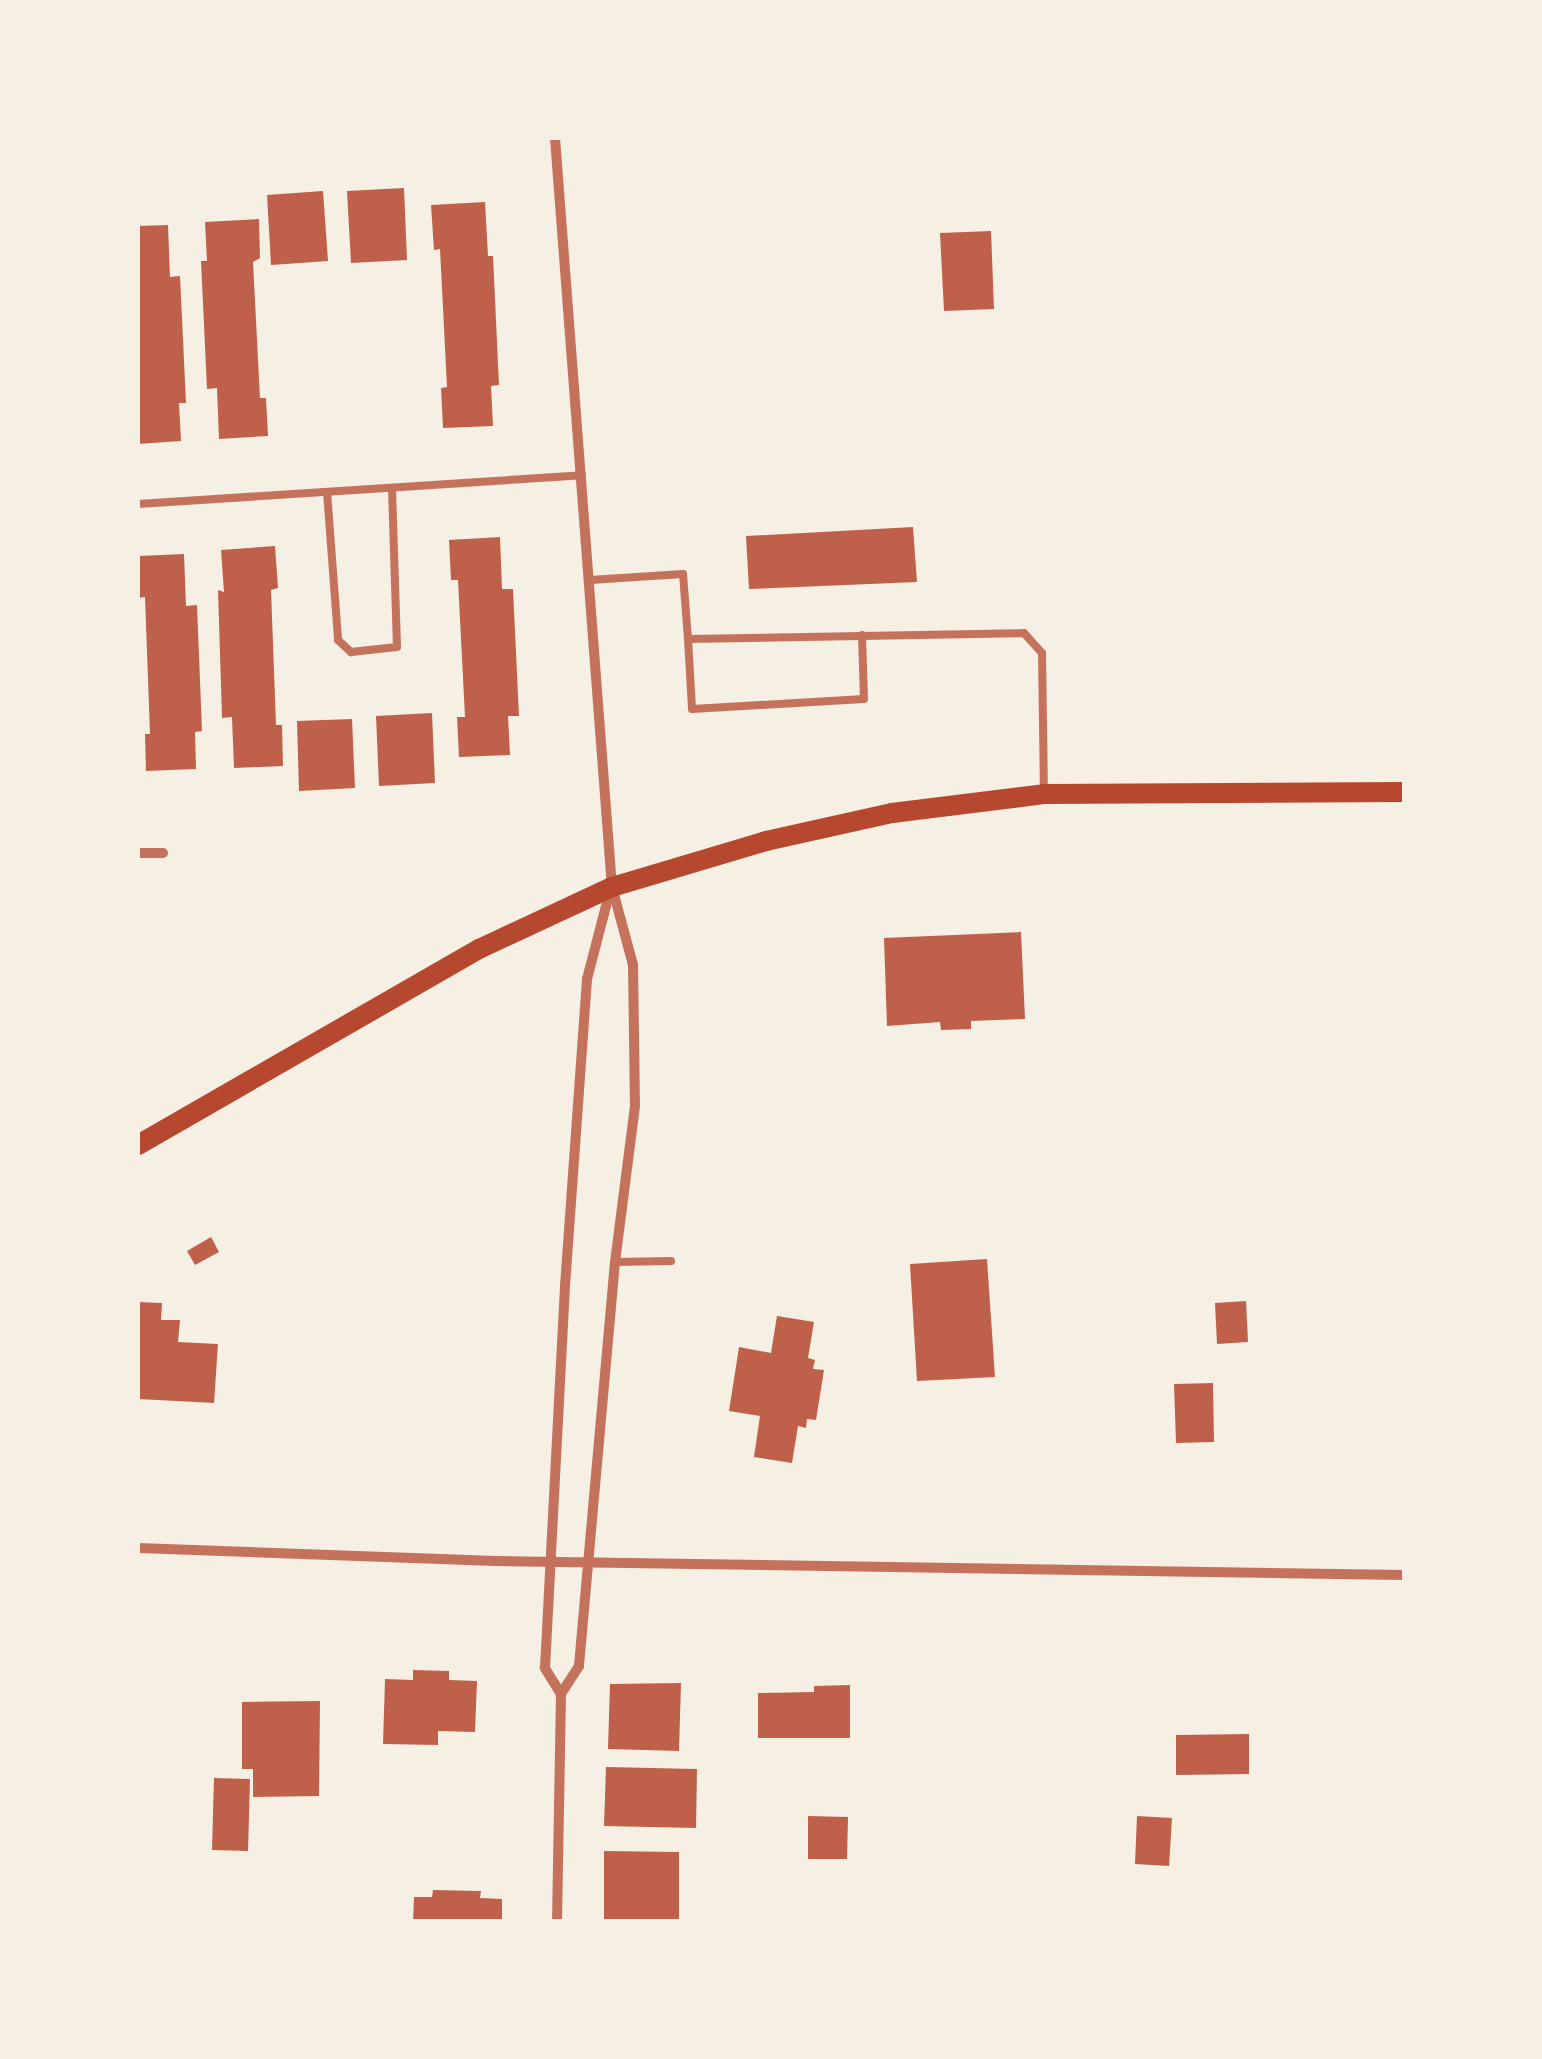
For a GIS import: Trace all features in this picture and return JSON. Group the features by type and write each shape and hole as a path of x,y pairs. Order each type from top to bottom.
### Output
{"main road":[{"path":"138,1145 479,949 612,886 766,842 892,813 1044,794 1404,792"}],"street":[{"path":"555,138 612,886 633,965 636,1106 614,1262 580,1666 561,1694"},
{"path":"138,853 163,853"},
{"path":"557,1922 561,1694 546,1668 551,1560 587,979 612,886"},
{"path":"138,1548 586,1562 1404,1574"}],"lane":[{"path":"138,504 582,475"},
{"path":"327,492 338,640 351,652 397,647 392,488"},
{"path":"590,580 683,574 692,709 864,699 862,635"},
{"path":"688,639 1024,633 1042,652 1044,794"},
{"path":"614,1262 671,1261"}],"building":[{"path":"404,188 407,260 351,263 347,191"},
{"path":"323,191 328,261 271,265 267,195"},
{"path":"485,202 488,256 493,256 499,385 491,386 493,426 443,428 441,388 447,387 440,249 434,250 431,205"},
{"path":"259,219 260,258 253,262 260,398 266,398 268,436 219,439 217,388 207,389 201,261 207,261 205,222"},
{"path":"168,225 170,277 180,276 186,403 179,403 181,441 138,444 138,226"},
{"path":"991,231 994,309 944,311 940,233"},
{"path":"913,527 917,582 749,589 746,536"},
{"path":"500,537 502,589 513,589 519,716 508,716 510,755 459,757 457,717 465,717 458,580 451,580 449,540"},
{"path":"275,546 278,588 271,590 276,725 282,725 283,766 234,768 232,717 222,718 218,590 224,592 221,550"},
{"path":"184,554 186,606 197,605 202,731 195,732 196,769 146,771 145,734 150,734 145,597 138,598 138,556"},
{"path":"432,713 435,783 379,786 376,716"},
{"path":"352,719 355,788 299,791 297,721"},
{"path":"1021,932 1025,1019 971,1021 971,1029 941,1030 940,1022 887,1026 884,938"},
{"path":"211,1237 219,1252 195,1265 187,1251"},
{"path":"987,1259 995,1377 917,1381 910,1264"},
{"path":"1246,1301 1248,1342 1217,1344 1215,1303"},
{"path":"138,1302 162,1303 161,1320 180,1320 178,1342 218,1344 214,1403 138,1399"},
{"path":"777,1316 814,1322 808,1358 815,1360 813,1369 824,1370 816,1420 807,1419 806,1428 798,1426 792,1463 754,1457 760,1416 729,1411 739,1347 771,1353"},
{"path":"1213,1383 1214,1442 1176,1443 1174,1384"},
{"path":"413,1670 449,1671 449,1680 477,1681 475,1732 438,1731 438,1745 383,1744 385,1679 413,1680"},
{"path":"681,1683 679,1751 608,1749 610,1684"},
{"path":"850,1685 850,1738 758,1738 758,1693 814,1692 814,1686"},
{"path":"320,1701 319,1796 253,1797 253,1769 242,1769 242,1702"},
{"path":"1249,1734 1249,1774 1176,1775 1176,1735"},
{"path":"606,1767 697,1769 696,1828 604,1826"},
{"path":"214,1778 250,1779 248,1851 212,1850"},
{"path":"808,1816 848,1817 847,1859 808,1859"},
{"path":"1137,1816 1172,1818 1169,1866 1135,1864"},
{"path":"604,1851 679,1852 679,1919 604,1919"},
{"path":"433,1890 481,1891 480,1898 502,1899 502,1922 413,1922 414,1897 432,1897"}]}
